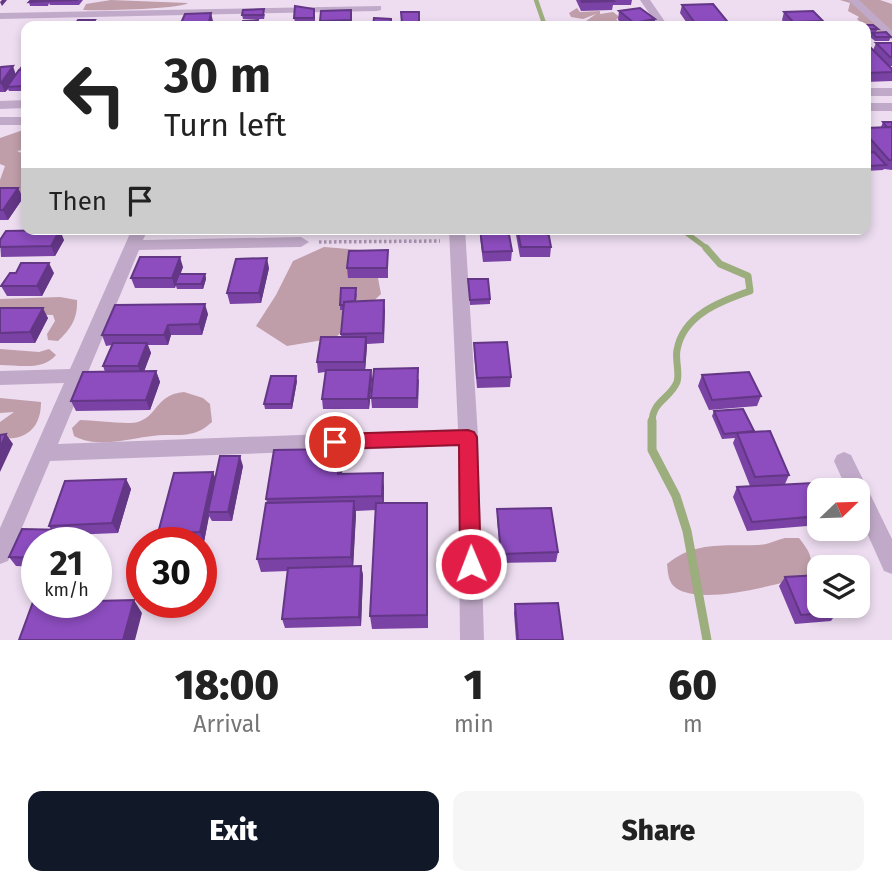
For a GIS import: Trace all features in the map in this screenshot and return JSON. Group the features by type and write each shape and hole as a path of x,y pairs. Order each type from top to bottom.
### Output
{"street":[{"path":"1,17 17,0"},
{"path":"645,0 660,21"},
{"path":"853,0 892,37"},
{"path":"1,17 229,5 377,8"},
{"path":"871,92 892,92"},
{"path":"0,105 21,104"},
{"path":"871,107 892,107"},
{"path":"0,121 21,121"},
{"path":"458,235 468,437 472,640"},
{"path":"0,554 136,237 301,242"},
{"path":"0,377 76,376"},
{"path":"44,453 468,437"},
{"path":"844,461 892,564"}],"path":[{"path":"301,242 458,235"}],"shaded area":[{"path":"111,0 188,3 156,8 83,10 86,4"},
{"path":"840,0 880,0 892,4 892,37 871,30 871,21 859,21 859,17 848,11 850,3"},
{"path":"577,8 580,12 613,12 621,18 616,19 618,21 586,21 596,14 583,19 571,17 569,13"},
{"path":"21,131 21,150 17,151 21,153 21,193 0,194 0,180 5,166 0,164 0,138"},
{"path":"324,247 373,251 381,294 335,338 287,346 256,326 293,261"},
{"path":"60,297 77,300 77,306 73,323 58,341 48,340 47,334 55,321 53,315 0,314 0,299"},
{"path":"0,349 39,352 49,349 56,355 38,365 0,365"},
{"path":"184,392 203,398 210,404 212,422 199,431 108,442 74,436 72,428 80,420 138,422 150,415 168,397"},
{"path":"0,398 41,402 35,426 24,435 0,438 0,422 14,412 0,413"},
{"path":"785,538 799,538 809,555 807,555 807,576 740,592 703,595 676,588 670,580 667,564 688,551 722,545 761,545"}],"building":[{"path":"581,0 613,0 614,1 582,2"},
{"path":"713,4 727,21 693,21 682,5"},
{"path":"295,6 314,9 314,18 294,18"},
{"path":"640,8 655,19 632,21 619,11"},
{"path":"264,9 263,15 242,15 243,10"},
{"path":"351,10 351,20 320,21 321,11"},
{"path":"813,11 823,21 792,21 784,12"},
{"path":"401,12 419,12 419,21 402,21"},
{"path":"211,13 209,21 182,21 185,14"},
{"path":"374,18 391,19 391,21 374,21"},
{"path":"886,32 891,37 876,37 872,33"},
{"path":"876,43 892,43 892,57 890,57"},
{"path":"871,48 892,69 892,72 871,73"},
{"path":"13,66 1,83 0,83 0,68"},
{"path":"19,70 21,70 21,86 7,87"},
{"path":"883,122 892,122 892,128 887,127"},
{"path":"871,128 892,128 892,160 871,140"},
{"path":"871,152 874,152 886,165 871,166"},
{"path":"0,188 18,188 3,210 0,210"},
{"path":"6,231 21,231 21,235 57,235 51,246 0,247 0,240"},
{"path":"481,235 509,235 512,251 483,252"},
{"path":"518,235 549,235 551,247 521,247"},
{"path":"388,250 387,268 347,268 349,251"},
{"path":"140,257 180,257 172,278 131,278"},
{"path":"267,258 259,293 227,293 236,259"},
{"path":"21,263 49,263 37,286 1,286 10,273 16,273"},
{"path":"179,274 205,274 201,284 175,284"},
{"path":"468,279 488,279 490,299 470,300"},
{"path":"341,288 356,288 355,301 340,305"},
{"path":"384,300 383,333 341,334 344,302"},
{"path":"205,304 199,324 168,325 164,335 102,335 115,305"},
{"path":"0,308 43,308 30,332 0,333"},
{"path":"321,337 366,337 364,362 317,362"},
{"path":"507,342 511,377 477,378 474,343"},
{"path":"113,343 147,343 138,366 103,366"},
{"path":"418,368 417,398 371,398 374,369"},
{"path":"326,370 371,370 368,399 322,399"},
{"path":"156,371 146,400 71,401 83,372"},
{"path":"749,372 761,396 712,400 702,375"},
{"path":"271,376 296,376 291,404 264,404"},
{"path":"743,409 754,431 724,434 714,411"},
{"path":"770,431 789,475 755,477 737,433"},
{"path":"6,434 0,448 0,435"},
{"path":"340,449 338,474 383,473 382,496 266,499 274,450"},
{"path":"220,456 240,456 228,512 208,512"},
{"path":"213,472 201,527 160,527 174,473"},
{"path":"126,479 112,523 49,526 65,481"},
{"path":"807,483 807,517 752,522 737,487"},
{"path":"354,501 351,557 257,559 266,503"},
{"path":"376,503 427,503 427,615 370,616"},
{"path":"551,508 558,552 501,554 497,509"},
{"path":"21,531 21,557 9,557"},
{"path":"361,566 359,617 282,619 288,568"},
{"path":"807,576 807,614 801,615 785,577"},
{"path":"126,600 126,618 129,618 123,640 19,640 27,618 112,618 112,601"},
{"path":"558,603 563,640 518,640 515,604"}],"waterway":[{"path":"536,0 543,21"},
{"path":"689,235 708,249"},
{"path":"652,423 658,405 677,382 677,350 687,327 705,311 750,291 748,276 720,264 706,248"},
{"path":"652,423 652,450 676,496 687,531 707,640"}],"route":[{"path":"335,442 468,437 471,564"}]}
